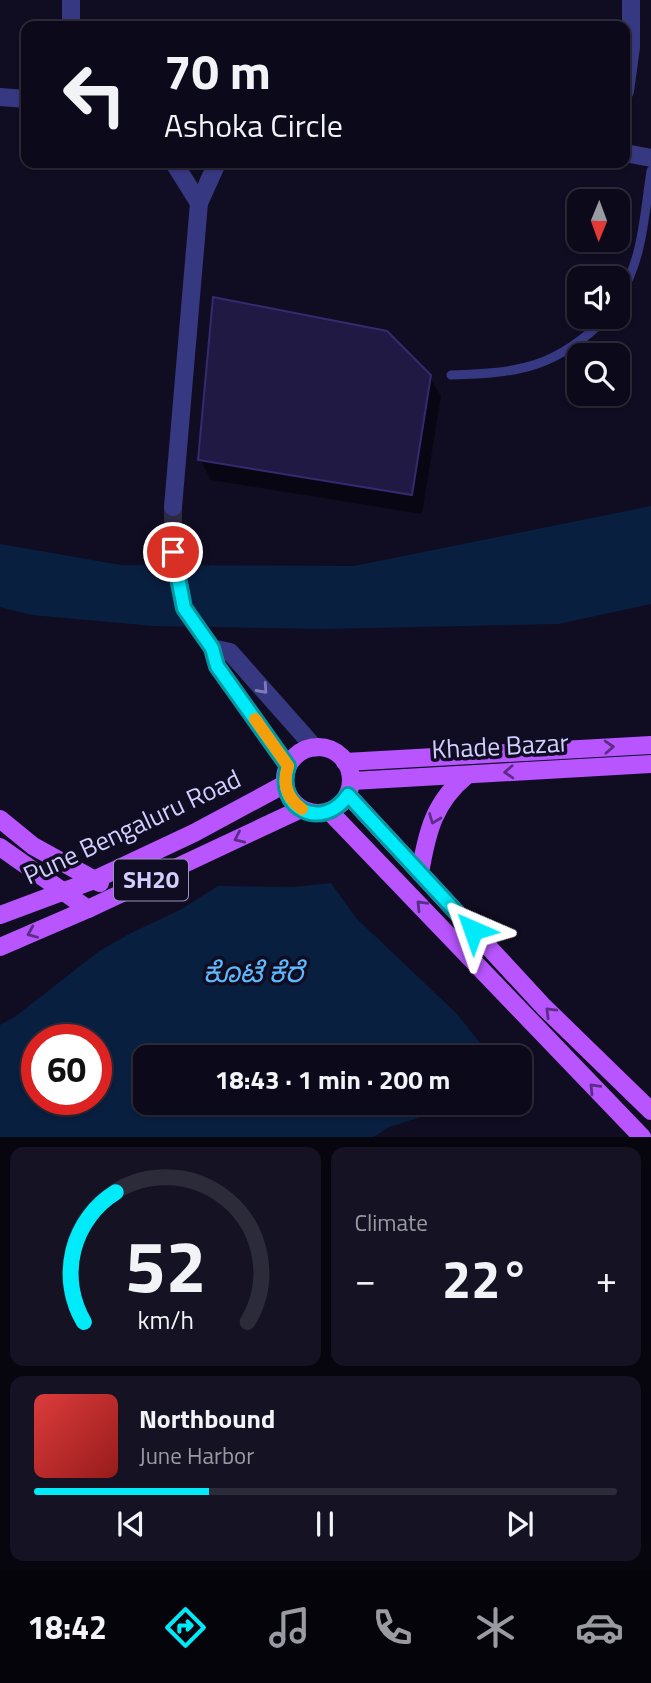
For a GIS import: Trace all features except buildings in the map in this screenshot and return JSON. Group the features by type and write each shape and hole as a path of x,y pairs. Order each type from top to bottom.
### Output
{"main road":[{"path":"345,762 651,745"},
{"path":"315,747 332,751 345,762 350,788 420,873 544,1007 651,1111"},
{"name":"SH20","path":"286,775 299,753 315,747"},
{"name":"Khade Bazar","path":"350,788 467,775 651,764"},
{"path":"286,775 293,802 301,809"},
{"name":"Pune Bengaluru Road","path":"0,915 94,880 194,833 286,775"},
{"path":"420,873 426,841 436,812 452,787 467,775"},
{"path":"350,788 337,807 330,811 642,1137"},
{"name":"SH20","path":"301,809 320,814 330,811"},
{"name":"Pune Bengaluru Road","path":"0,947 88,909 301,809"},
{"name":"SH20","path":"0,819 33,846 120,894"},
{"name":"SH20","path":"0,847 88,909"}],"street":[{"path":"71,0 71,21"},
{"path":"630,54 631,0"},
{"path":"0,97 21,99"},
{"path":"630,154 651,158"},
{"path":"177,168 199,203"},
{"path":"173,507 199,203 215,168"},
{"path":"174,558 184,608 212,648 217,666 286,775"},
{"path":"212,648 229,652 315,747"}],"lane":[{"path":"630,280 640,246 651,171"},
{"path":"451,375 519,370 550,360 581,342 595,329"}],"water":[{"path":"651,506 651,604 558,624 322,629 154,626 32,615 0,607 0,544 121,565 354,566"},
{"name":"ಕೊಟೆ ಕೆರೆ","path":"331,883 357,919 457,1014 482,1045 133,1045 133,1115 427,1115 389,1127 374,1137 0,1137 0,1025 16,1016 98,952 180,910 218,886 293,887"}],"tunnel":[{"path":"173,507 173,552"}],"slow traffic":[{"path":"255,719 288,766 285,784 288,794 302,809"}],"route":[{"path":"173,552 184,608 212,648 217,666 288,766 285,784 293,802 310,813 320,814 337,807 348,795 473,930"}]}
